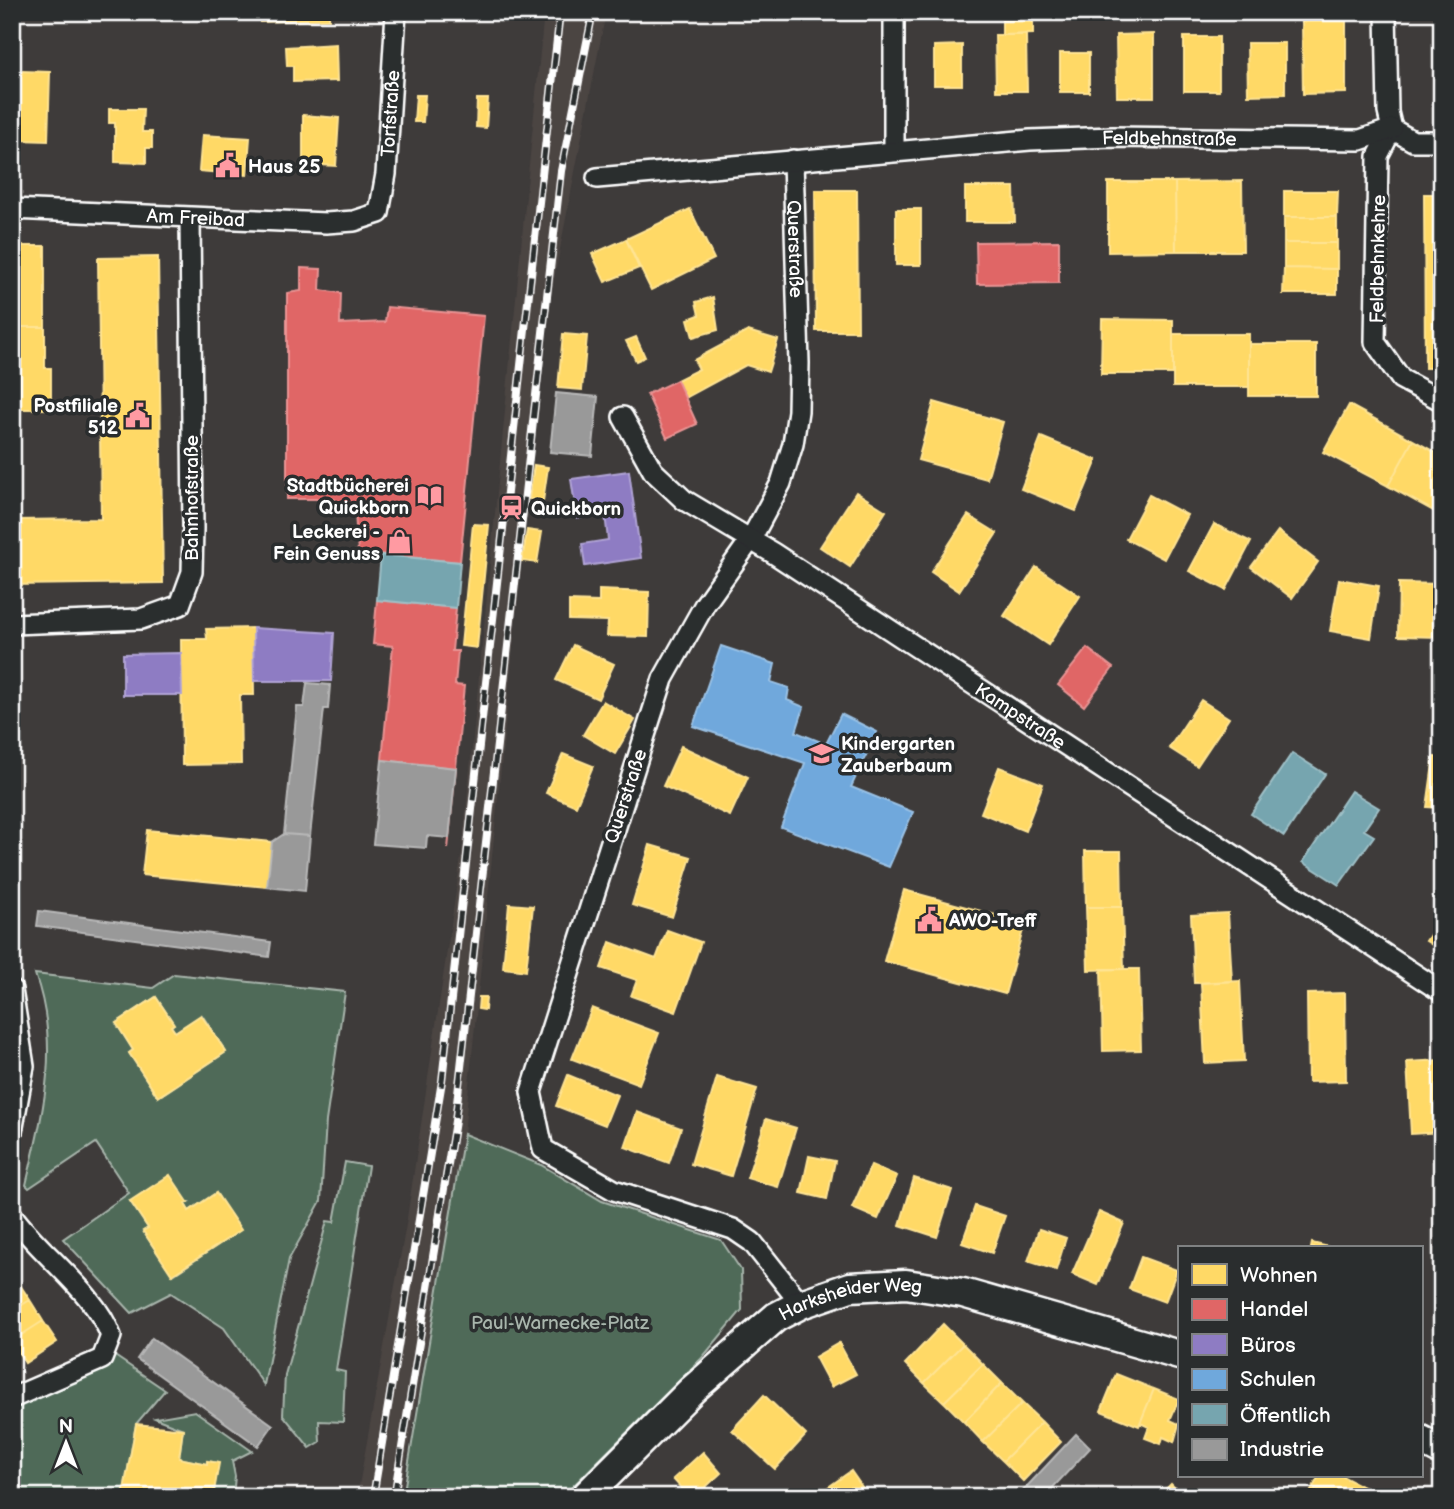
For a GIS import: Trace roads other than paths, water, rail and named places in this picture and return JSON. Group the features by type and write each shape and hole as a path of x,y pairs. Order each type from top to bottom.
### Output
{"main road":[{"name":"Harksheider Weg","path":"585,1497 692,1390 776,1317 801,1304 850,1287 906,1284 963,1293 1178,1355"},
{"path":"1422,1441 1442,1451"}],"street":[{"name":"Torfstraße","path":"379,213 386,174 396,12"},
{"path":"894,12 894,151"},
{"path":"1386,12 1388,112 1392,129 1413,141 1442,141"},
{"name":"Feldbehnstraße","path":"597,178 894,151 1113,137 1360,140 1392,129"},
{"name":"Feldbehnkehre","path":"1392,129 1378,156 1375,342 1401,379 1442,401"},
{"name":"Querstraße","path":"793,160 798,411 793,444 781,483 751,539 705,604 663,679 562,987 531,1092 543,1149 614,1190 733,1229 752,1242 801,1304"},
{"name":"Am Freibad","path":"12,209 326,223 354,221 379,213"},
{"name":"Bahnhofstraße","path":"12,624 141,619 180,604 191,572 193,528 190,219"},
{"name":"Kampstraße","path":"623,417 653,471 684,500 751,539 1442,992"},
{"path":"12,990 24,1066 12,1132"},
{"path":"12,1215 26,1234 104,1316 111,1336 102,1359 12,1398"}],"railway":[{"path":"373,1497 442,1081 560,12"},
{"path":"394,1497 455,1121 561,171 593,12"}],"place":[{"name":"Haus 25","path":"228,166"},
{"name":"Postfiliale 512","path":"138,416"},
{"name":"Stadtbücherei Quickborn","path":"429,496"},
{"name":"Quickborn","path":"511,508"},
{"name":"Leckerei - Fein Genuss","path":"400,542"},
{"name":"Kindergarten Zauberbaum","path":"821,754"},
{"name":"AWO-Treff","path":"929,920"}],"park label":[{"name":"Paul-Warnecke-Platz","path":"560,1322"}]}
